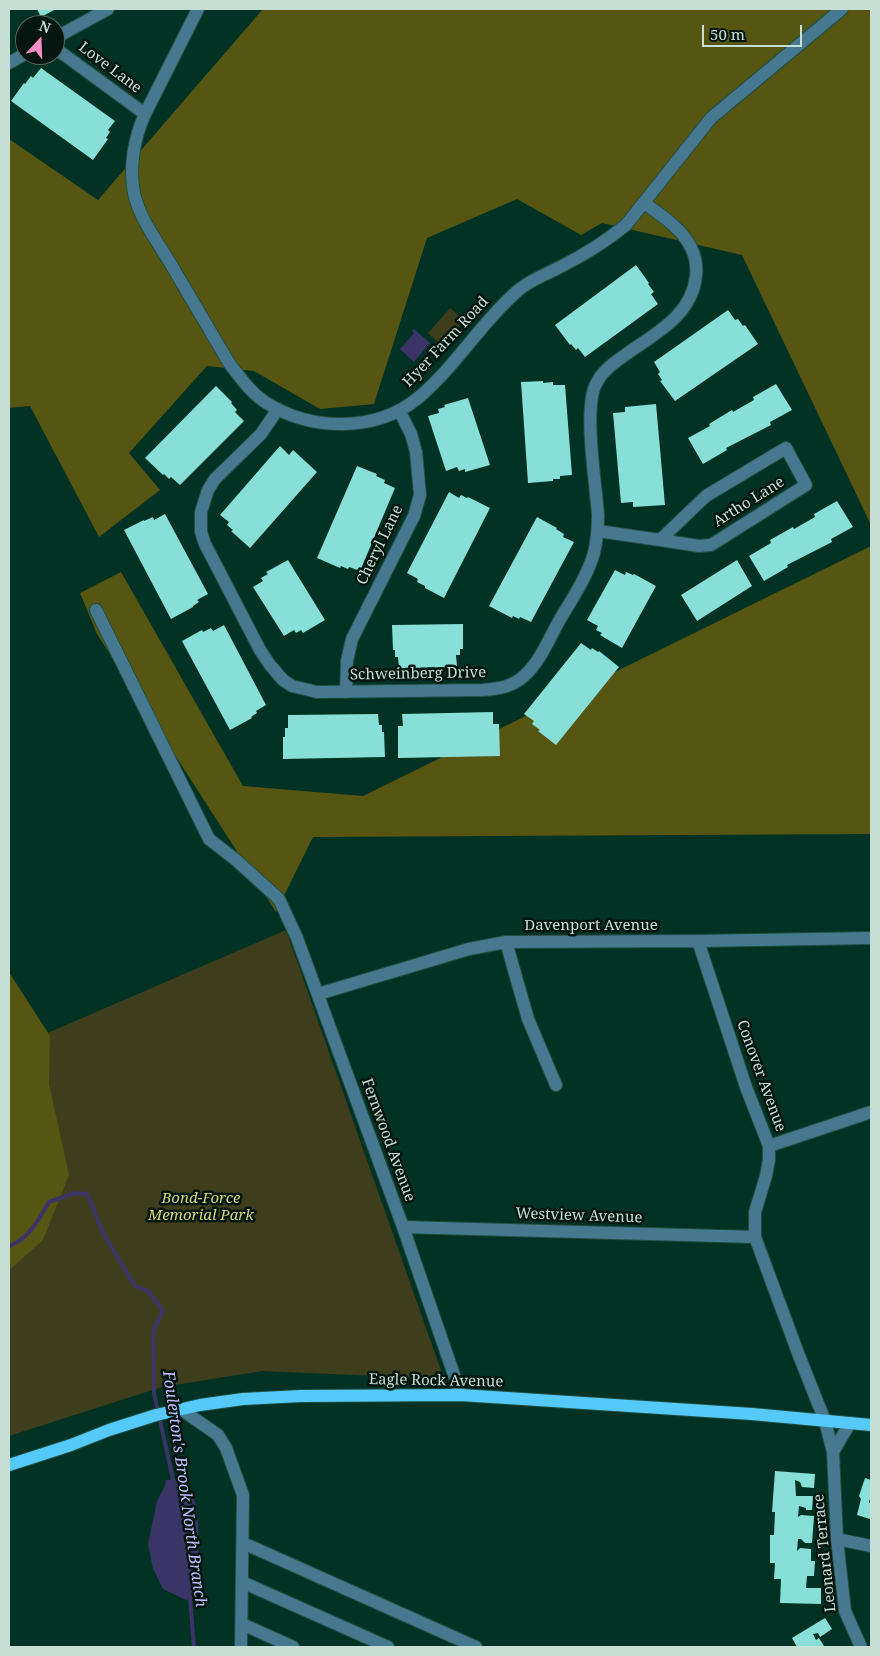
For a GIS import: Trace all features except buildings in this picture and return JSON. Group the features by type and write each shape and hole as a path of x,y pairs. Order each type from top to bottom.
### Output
{"main road":[{"name":"Eagle Rock Avenue","path":"9,1465 109,1430 162,1414 243,1400 301,1396 461,1395 752,1414 871,1425"}],"street":[{"path":"65,33 108,9"},
{"name":"Hyer Farm Road","path":"197,9 145,114 135,144 133,168 134,193 143,216 229,363 242,380 255,394 278,409 305,420 341,425 368,421 399,410 416,399 514,294 532,281 577,258 613,236 626,225 711,118 842,9"},
{"name":"Love Lane","path":"65,55 145,114"},
{"name":"Schweinberg Drive","path":"278,409 260,434 216,479 208,490 201,512 201,532 205,544 260,650 276,673 292,686 316,692 482,690 505,687 515,682 525,675 540,656 583,579 593,555 598,531 590,413 592,393 602,374 611,364 674,319 683,310 695,287 695,258 692,248 681,232 644,203"},
{"name":"Cheryl Lane","path":"346,692 347,661 352,639 414,516 420,495 414,442 399,410"},
{"name":"Artho Lane","path":"598,531 699,546 711,545 806,485 786,448 706,496 660,540"},
{"name":"Fernwood Avenue","path":"96,610 209,839 236,860 279,899 297,938 318,994 403,1227 461,1395"},
{"name":"Davenport Avenue","path":"318,994 469,949 506,942 871,938"},
{"name":"Conover Avenue","path":"698,941 746,1087 769,1146 767,1168 755,1212 755,1237 794,1345 825,1421"},
{"path":"506,942 528,1019 556,1085"},
{"path":"769,1146 871,1112"},
{"name":"Westview Avenue","path":"403,1227 755,1237"},
{"path":"182,1410 218,1435 226,1448 243,1495 241,1647"},
{"name":"Leonard Terrace","path":"825,1421 833,1452 837,1539 845,1612 860,1647"},
{"path":"833,1452 850,1423"},
{"path":"837,1539 871,1546"},
{"path":"243,1542 476,1647"},
{"path":"242,1582 373,1644 388,1647"},
{"path":"242,1624 293,1647"}],"green space":[{"path":"450,308 464,320 441,345 428,333"},
{"name":"Bond-Force Memorial Park","path":"286,930 444,1379 263,1371 162,1387 9,1436 9,1160 15,1047"}],"shaded area":[{"path":"263,9 871,9 871,525 742,255 602,223 581,235 517,199 427,238 374,404 320,409 254,371 207,366 129,453 160,490 99,537 30,406 9,408 9,139 98,200"},
{"path":"871,546 871,834 313,837 276,912 97,634 80,593 121,572 243,786 363,796"},
{"path":"9,972 50,1036 49,1084 69,1175 43,1240 9,1270"}],"water":[{"path":"414,329 430,343 414,362 400,349 414,333 412,331"},
{"path":"178,1479 192,1495 196,1504 198,1585 200,1592 196,1599 186,1600 163,1589 153,1569 148,1544 157,1501 166,1480"}],"waterway":[{"name":"Foulerton's Brook North Branch","path":"9,1246 22,1239 28,1233 49,1202 75,1193 87,1194 104,1235 135,1286 148,1291 163,1311 153,1332 154,1393 174,1484"},
{"name":"Foulerton's Brook North Branch","path":"190,1597 194,1647"}]}
